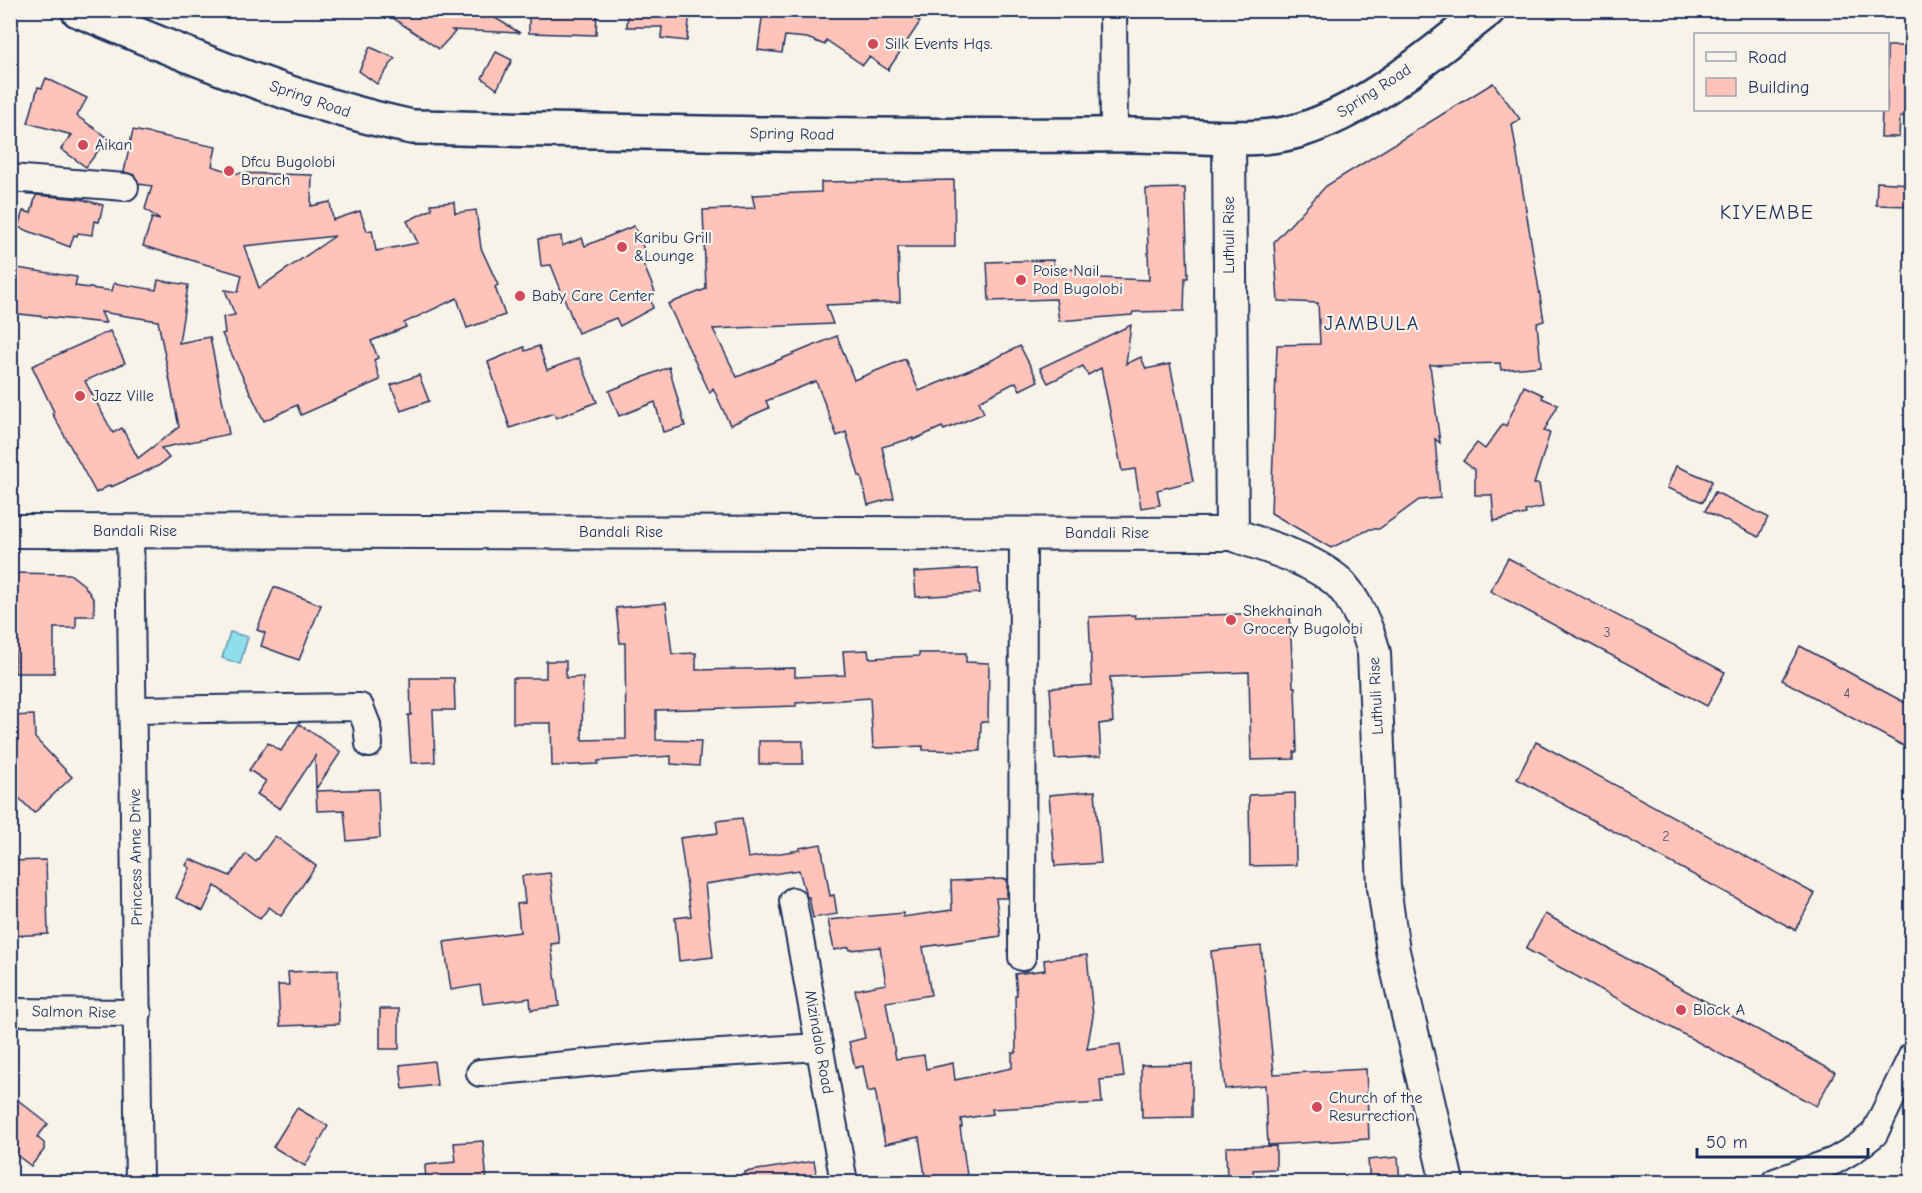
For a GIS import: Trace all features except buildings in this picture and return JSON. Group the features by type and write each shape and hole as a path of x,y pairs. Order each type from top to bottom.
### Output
{"main road":[{"name":"Spring Road","path":"78,10 308,100 369,118 412,127 942,136 1114,134 1229,138 1271,137 1328,120 1362,102 1488,10"}],"street":[{"path":"1113,10 1114,134"},
{"name":"Luthuli Rise","path":"1229,138 1232,534 1310,564 1338,582 1352,601 1369,633 1374,653 1386,900 1393,951 1447,1182"},
{"path":"10,178 125,187"},
{"name":"Bandali Rise","path":"10,531 1232,534"},
{"name":"Princess Anne Drive","path":"130,531 139,1182"},
{"path":"1022,957 1023,533"},
{"path":"133,710 360,707 367,725 369,744"},
{"name":"Mizindalo Road","path":"793,901 844,1182"},
{"name":"Salmon Rise","path":"10,1011 138,1013"},
{"path":"480,1072 820,1047"},
{"path":"1775,1182 1834,1161 1874,1134 1911,1056"}],"water":[{"path":"230,632 248,637 240,664 222,658"}],"place":[{"name":"Silk Events Hqs.","path":"873,44"},
{"name":"Aikan","path":"83,145"},
{"name":"Dfcu Bugolobi Branch","path":"229,171"},
{"name":"Karibu Grill &Lounge","path":"622,247"},
{"name":"Poise Nail Pod Bugolobi","path":"1021,280"},
{"name":"Baby Care Center","path":"520,296"},
{"name":"Jazz Ville","path":"80,396"},
{"name":"Shekhainah Grocery Bugolobi","path":"1231,620"},
{"name":"Block A","path":"1681,1010"},
{"name":"Church of the Resurrection","path":"1317,1107"}],"district":[{"name":"KIYEMBE","path":"1767,212"},
{"name":"JAMBULA","path":"1372,323"}]}
